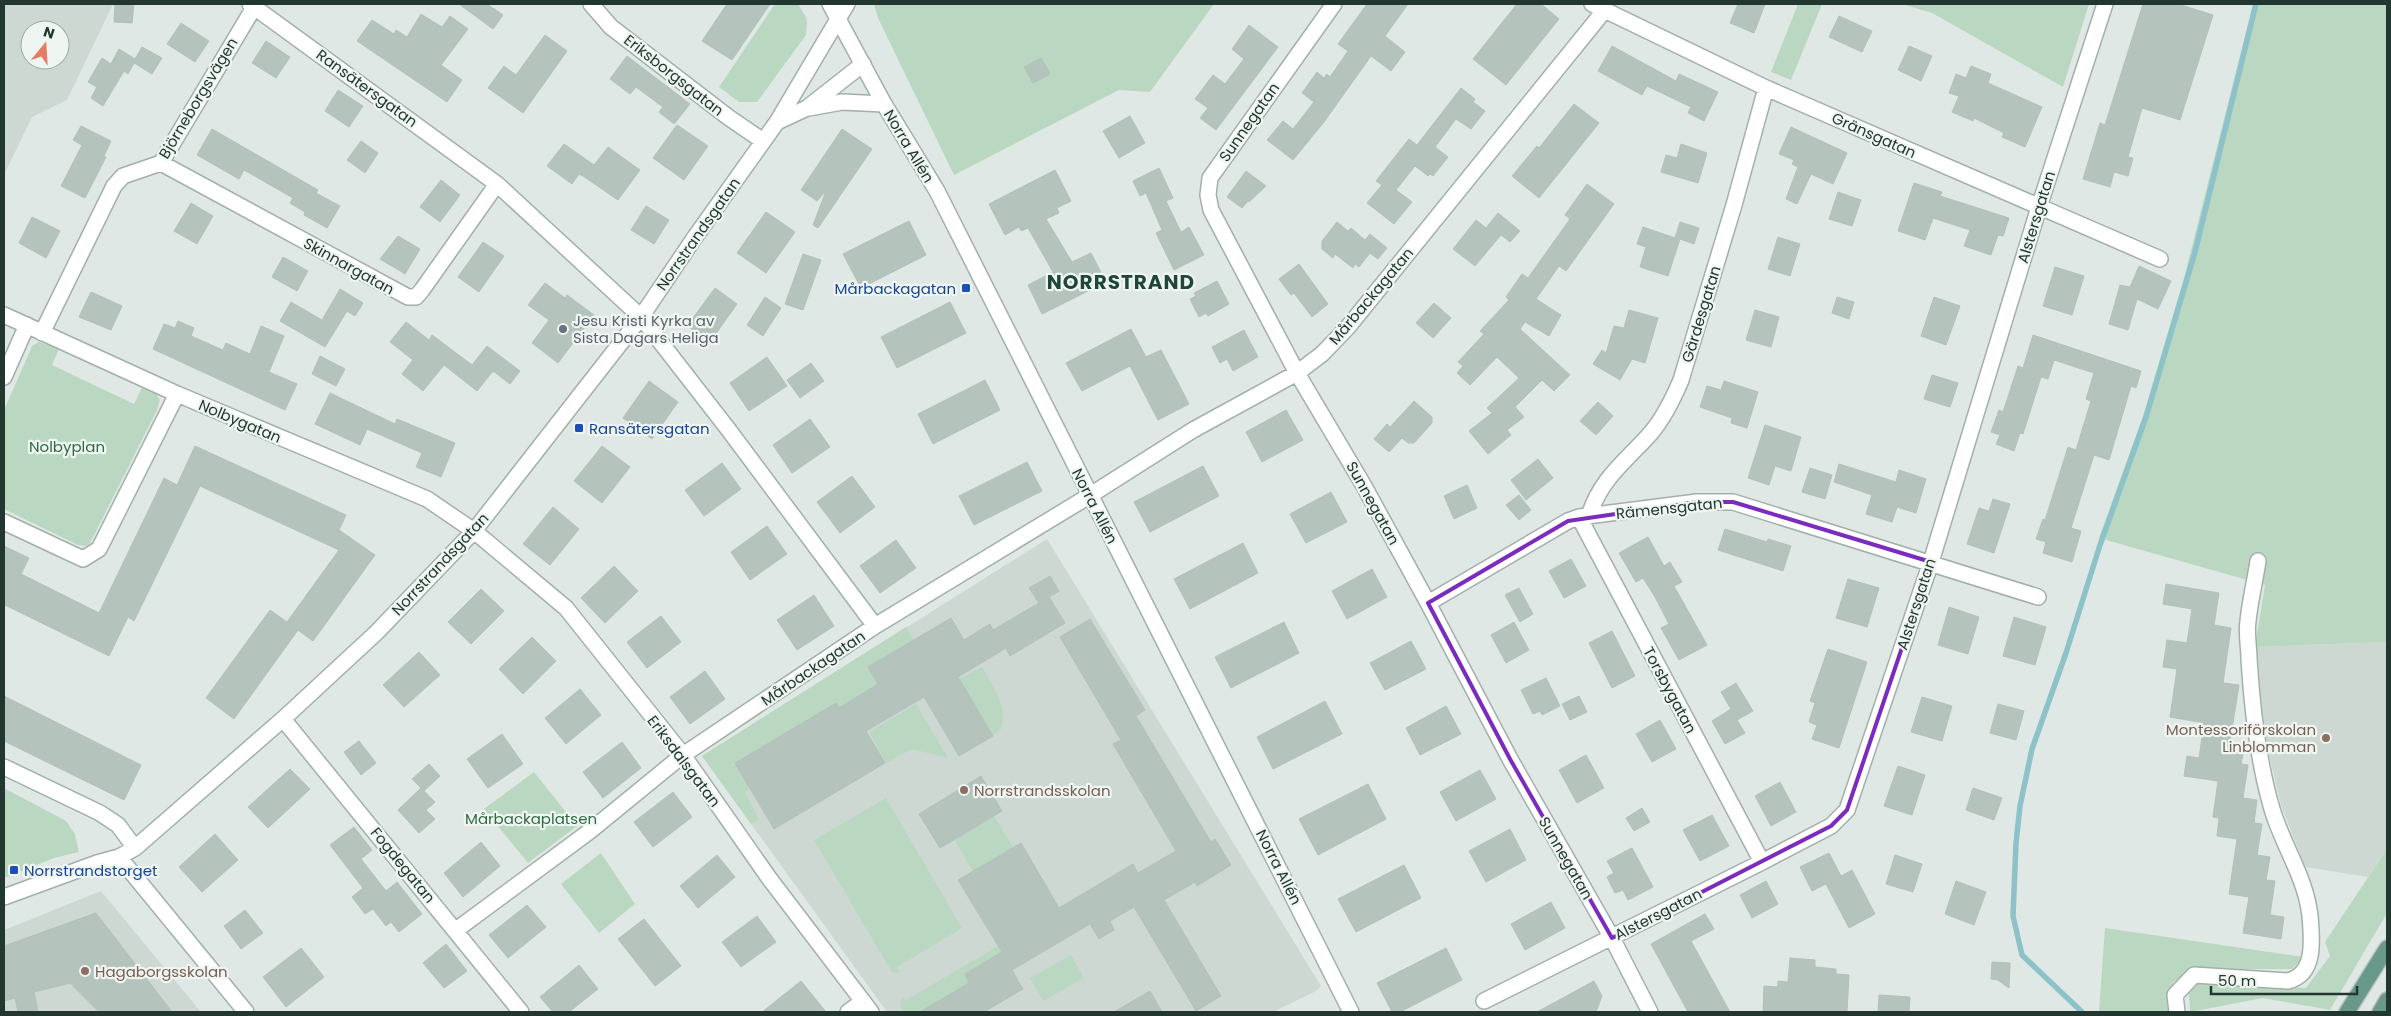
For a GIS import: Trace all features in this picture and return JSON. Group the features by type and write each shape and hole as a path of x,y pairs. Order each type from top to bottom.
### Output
{"main road":[{"path":"2347,1012 2387,948"}],"street":[{"name":"Eriksborgsgatan","path":"591,4 611,27 728,117 763,141"},
{"name":"Norra Allén","path":"830,4 884,104 937,191 1089,496 1198,705 1351,1012"},
{"name":"Norrstrandsgatan","path":"4,897 97,863 119,857 136,848 283,719 376,633 474,531 641,318 777,122 847,4"},
{"name":"Sunnegatan","path":"1334,4 1210,178 1208,194 1211,210 1297,373 1364,486 1428,602 1510,759 1612,938 1650,1012"},
{"name":"Alstersgatan","path":"1484,1001 1831,826 1847,810 1930,562 2039,207 2105,4"},
{"name":"Björneborgsvägen","path":"42,333 114,186 123,176 161,162 253,5"},
{"name":"Ransätersgatan","path":"253,5 498,184 641,318 728,429 875,626"},
{"name":"Mårbackagatan","path":"456,930 590,831 683,755 875,626 1089,496 1193,430 1297,373 1322,354 1348,327 1598,8"},
{"name":"Gränsgatan","path":"1598,8 1766,88 2160,259"},
{"name":"Norrstrandsgatan","path":"777,122 807,108 864,64"},
{"name":"Gärdesgatan","path":"1584,517 1604,482 1651,432 1670,405 1681,380 1737,196 1766,88"},
{"name":"Norrstrandsgatan","path":"807,108 842,102 884,104"},
{"name":"Skinnargatan","path":"161,162 408,297 416,297 422,290 498,184"},
{"name":"Nolbygatan","path":"4,315 177,394 427,499 474,531"},
{"path":"4,377 27,325"},
{"path":"4,522 83,559 99,549 177,394"},
{"name":"Rämensgatan","path":"1428,602 1584,517 1697,502 1733,502 2038,597"},
{"name":"Torsbygatan","path":"1584,517 1762,862"},
{"name":"Eriksdalsgatan","path":"474,531 566,608 683,755 769,878 867,1006"},
{"path":"2177,1012 2175,995 2194,975 2288,981 2296,979 2304,972 2312,949 2306,889 2281,835 2271,807 2251,695 2247,622 2258,561"},
{"name":"Fogdegatan","path":"283,719 521,1012"},
{"path":"4,766 100,813 118,825 136,848"},
{"path":"119,857 246,1012"},
{"path":"848,1012 867,1006"}],"highlighted area":[{"path":"1697,502 1733,502 1931,562 1847,810 1831,826 1612,938 1510,759 1428,603 1568,521"}],"shaded area":[{"path":"4,4 113,4 67,100 32,117 4,175"},
{"name":"Norrstrandsskolan","path":"1047,539 1321,986 1316,991 1273,1012 887,1012 702,756"},
{"name":"Montessoriförskolan Linblomman","path":"2387,642 2387,849 2368,877 2305,867 2281,805 2260,715 2255,647"},
{"name":"Hagaborgsskolan","path":"101,891 201,1012 4,1012 4,930"}],"green space":[{"path":"775,4 798,4 807,19 806,35 757,102 739,102 719,87"},
{"path":"874,4 1214,4 1150,92 1119,90 954,175 878,18"},
{"path":"1798,4 1822,4 1791,80 1771,72"},
{"path":"1902,4 2089,4 2063,87 1932,13"},
{"path":"2253,4 2387,4 2387,642 2255,647 2265,585 2099,538 2143,416 2184,278"},
{"name":"Nolbyplan","path":"39,342 59,349 52,365 134,404 142,388 156,394 160,400 157,410 90,543 86,546 78,545 4,509 4,410 32,346"},
{"path":"906,627 914,640 868,667 878,684 839,708 835,703 735,763 750,788 745,793 759,819 751,824 702,756"},
{"path":"982,667 995,689 1003,712 1001,729 993,735 959,679"},
{"path":"916,704 948,758 912,749 886,763 869,732"},
{"name":"Mårbackaplatsen","path":"534,772 577,826 528,863 484,809"},
{"path":"4,788 66,821 75,834 79,852 54,858 4,878"},
{"path":"886,798 962,928 897,967 900,972 896,973 892,972 814,840"},
{"path":"994,816 1013,847 973,871 954,839"},
{"path":"2387,849 2387,913 2330,1010 2263,998 2190,1012 2189,993 2200,981 2306,988 2330,956 2325,942"},
{"name":"Mårbackaplatsen","path":"601,853 635,904 599,933 561,884"},
{"path":"2105,928 2304,957 2292,969 2191,969 2174,982 2167,999 2168,1012 2099,1012"},
{"path":"998,946 1002,952 965,974 969,983 920,1012 903,1012 900,1003 902,997 906,1000"},
{"path":"1071,955 1084,978 1043,1001 1030,978"}],"building":[{"path":"115,4 134,4 132,23 114,22"},
{"path":"459,4 487,4 503,15 493,29"},
{"path":"727,4 770,4 732,60 702,41"},
{"path":"1367,4 1408,4 1385,36 1405,52 1391,71 1371,56 1324,122 1293,160 1267,140 1283,121 1293,129 1314,102 1302,93 1317,72 1324,78 1327,74 1330,77 1348,51 1338,44"},
{"path":"1517,4 1541,4 1559,19 1506,85 1473,59"},
{"path":"1738,4 1765,4 1754,33 1730,23"},
{"path":"2143,4 2178,4 2213,15 2180,120 2142,108 2128,157 2133,158 2128,176 2114,172 2110,187 2083,179 2100,123 2105,125"},
{"path":"421,14 442,27 450,16 468,29 441,65 462,80 447,102 357,41 372,20 394,34 396,30 407,37"},
{"path":"1839,16 1872,31 1862,52 1829,37"},
{"path":"181,23 209,41 195,62 167,44"},
{"path":"1249,25 1278,47 1216,130 1200,118 1208,108 1195,99 1213,75 1225,84 1244,59 1232,49"},
{"path":"545,35 567,51 523,113 488,88 504,66 516,75"},
{"path":"266,41 290,57 276,78 252,63"},
{"path":"1612,46 1676,81 1679,74 1718,92 1704,121 1688,113 1691,107 1647,86 1642,95 1598,71"},
{"path":"1909,46 1932,56 1921,81 1898,70"},
{"path":"142,47 162,58 152,74 134,63 128,74 124,71 103,106 91,98 97,87 88,82 102,58 111,64 119,49 135,59"},
{"path":"627,56 690,104 674,124 659,112 663,107 636,87 630,94 610,79"},
{"path":"1041,58 1050,74 1033,83 1024,67"},
{"path":"1971,66 1991,74 1988,83 2042,107 2025,147 2002,137 2004,133 1974,118 1973,121 1952,112 1959,96 1949,93 1956,74 1966,78"},
{"path":"1461,88 1475,99 1473,102 1485,111 1471,129 1456,119 1435,147 1448,157 1433,176 1430,174 1428,176 1415,166 1396,190 1412,202 1394,224 1367,203 1382,185 1376,181 1409,139 1417,145"},
{"path":"338,90 363,106 349,127 325,111"},
{"path":"1574,104 1599,123 1539,198 1512,176 1537,146 1539,148"},
{"path":"1130,116 1145,143 1119,158 1103,131"},
{"path":"677,125 708,146 684,180 653,158"},
{"path":"81,126 111,141 104,156 106,157 85,198 61,186 82,145 73,140"},
{"path":"1791,127 1847,153 1833,184 1811,174 1797,204 1786,199 1798,167 1792,164 1794,160 1779,154"},
{"path":"212,129 318,190 316,193 340,206 327,228 304,215 305,212 290,203 293,198 244,170 239,179 197,155"},
{"path":"842,129 872,149 818,228 813,225 826,191 817,201 801,190"},
{"path":"361,141 378,153 365,173 347,160"},
{"path":"564,144 594,165 608,147 640,170 618,200 579,174 572,184 547,166"},
{"path":"1681,144 1707,153 1698,183 1661,172 1666,155 1677,158"},
{"path":"1159,168 1173,198 1166,201 1181,232 1189,227 1204,255 1174,270 1156,233 1162,230 1146,193 1140,196 1133,181"},
{"path":"1055,170 1071,201 1057,208 1059,213 1046,219 1072,262 1091,253 1106,282 1042,314 1028,285 1053,272 1028,228 1021,231 1019,227 1005,235 989,204"},
{"path":"1246,171 1266,186 1242,208 1227,197"},
{"path":"441,180 460,195 440,222 420,207"},
{"path":"1914,183 1942,192 1940,196 2009,218 2003,236 1998,235 1991,255 1964,246 1970,230 1933,218 1925,240 1898,231"},
{"path":"1587,184 1614,204 1566,271 1559,266 1536,299 1561,315 1549,336 1525,322 1520,329 1570,375 1554,391 1542,380 1515,407 1524,417 1507,430 1511,435 1488,454 1469,431 1492,413 1487,408 1519,378 1497,357 1470,385 1457,373 1463,366 1458,362 1484,334 1480,331 1509,300 1506,297 1522,274 1528,278 1570,219 1565,215"},
{"path":"1838,192 1861,200 1852,226 1829,219"},
{"path":"191,203 213,216 197,244 174,231"},
{"path":"646,206 669,220 654,244 631,230"},
{"path":"766,212 795,232 766,273 737,253"},
{"path":"1498,213 1520,231 1510,242 1501,235 1475,266 1453,249 1476,220 1486,228"},
{"path":"32,217 60,231 46,258 19,243"},
{"path":"909,221 926,255 861,288 843,254"},
{"path":"1337,222 1348,231 1351,228 1365,240 1370,234 1387,248 1378,259 1370,253 1359,267 1355,264 1353,268 1335,254 1333,258 1322,249 1322,241"},
{"path":"1680,222 1699,228 1694,244 1680,239 1668,276 1640,267 1646,247 1637,244 1643,227 1675,238"},
{"path":"398,236 420,249 405,274 380,259"},
{"path":"1778,237 1800,244 1790,276 1768,269"},
{"path":"483,242 504,256 479,292 458,277"},
{"path":"803,254 821,260 803,310 785,304"},
{"path":"283,257 308,271 297,291 272,277"},
{"path":"1299,264 1328,304 1312,317 1294,293 1291,295 1279,279"},
{"path":"2139,266 2171,281 2158,309 2137,299 2128,330 2109,324 2120,285 2130,287"},
{"path":"2055,267 2084,276 2072,315 2043,306"},
{"path":"1217,281 1229,304 1208,316 1206,313 1199,317 1190,299 1196,296 1194,293"},
{"name":"Jesu Kristi Kyrka av Sista Dagars Heliga","path":"545,283 565,298 567,295 594,315 558,363 532,343 549,320 528,305"},
{"path":"715,288 737,304 710,342 687,326"},
{"path":"340,289 363,303 355,316 347,311 325,347 280,321 291,302 322,320"},
{"path":"91,292 122,306 111,330 79,317"},
{"path":"765,297 781,308 763,336 747,325"},
{"path":"1837,297 1854,302 1849,319 1832,313"},
{"path":"1934,297 1960,306 1946,345 1921,336"},
{"path":"950,302 966,333 897,368 881,337"},
{"path":"1434,303 1451,318 1433,338 1416,323"},
{"path":"1629,310 1658,318 1645,363 1632,359 1620,380 1593,364 1602,350 1606,353 1614,326 1624,328"},
{"path":"1755,310 1779,317 1771,347 1746,340"},
{"path":"178,321 194,328 191,336 223,350 226,343 250,354 261,326 284,336 269,372 297,384 285,410 153,349 164,324 175,328"},
{"path":"406,322 429,340 432,335 472,365 487,346 520,371 510,384 493,371 477,391 444,365 423,391 402,374 413,360 390,342"},
{"path":"1131,329 1146,357 1161,350 1189,404 1158,420 1130,366 1082,391 1066,363"},
{"path":"1244,330 1258,357 1233,371 1227,359 1220,363 1212,347"},
{"path":"2033,335 2141,371 2136,388 2131,386 2109,460 2094,455 2071,528 2081,531 2072,562 2043,553 2046,542 2036,539 2043,519 2045,520 2068,447 2076,450 2091,401 2086,399 2094,373 2054,360 2048,379 2041,377 2023,434 2020,433 2014,451 1996,444 2000,435 1991,432 1999,410 2003,412 2018,366 2023,368"},
{"path":"320,356 345,369 336,386 312,374"},
{"path":"767,357 787,386 749,411 730,383"},
{"path":"811,363 824,381 800,398 787,380"},
{"path":"1932,375 1958,383 1950,407 1924,399"},
{"path":"985,380 1000,410 933,444 918,414"},
{"path":"649,381 678,402 652,439 623,418"},
{"path":"1724,381 1758,392 1747,428 1731,423 1732,418 1700,407 1707,386 1721,390"},
{"path":"330,393 395,424 397,419 455,443 441,477 416,467 422,453 367,429 360,445 315,424"},
{"path":"1414,401 1432,417 1432,423 1414,443 1408,443 1402,438 1389,452 1374,439 1387,424 1390,427"},
{"path":"1598,402 1613,416 1596,435 1580,421"},
{"path":"1286,410 1303,440 1262,462 1246,432"},
{"path":"810,419 830,447 792,473 773,445"},
{"path":"1765,425 1801,437 1791,471 1775,466 1769,485 1748,478"},
{"path":"195,446 346,515 339,530 375,555 313,641 298,630 234,719 206,698 270,610 287,622 339,550 200,486 134,621 128,617 109,656 5,605 4,608 4,546 29,558 21,574 99,613 164,478 177,485"},
{"path":"602,446 630,467 602,503 574,481"},
{"path":"1538,459 1553,478 1526,500 1511,480"},
{"path":"1027,462 1042,491 974,525 959,496"},
{"path":"722,463 741,489 704,516 685,490"},
{"path":"1839,464 1896,482 1899,470 1926,479 1916,513 1897,507 1892,522 1866,514 1872,495 1834,482"},
{"path":"1203,466 1219,496 1150,532 1134,502"},
{"path":"1810,468 1832,475 1825,499 1802,492"},
{"path":"852,476 875,507 840,533 817,502"},
{"path":"1467,485 1477,508 1454,519 1444,496"},
{"path":"1331,492 1347,522 1306,543 1290,514"},
{"path":"1519,495 1531,510 1519,520 1506,505"},
{"path":"1993,499 2010,504 1994,553 1967,544 1979,508 1989,511"},
{"path":"553,507 579,529 550,565 523,544"},
{"path":"767,526 787,554 750,580 731,552"},
{"path":"1725,529 1767,542 1768,539 1791,546 1783,571 1718,550"},
{"path":"1648,537 1664,566 1670,562 1682,582 1674,586 1707,645 1679,660 1661,628 1669,624 1655,597 1643,578 1636,582 1619,553"},
{"path":"896,540 916,568 880,593 860,566"},
{"path":"1243,543 1258,573 1190,609 1174,579"},
{"path":"1571,559 1586,586 1564,598 1549,571"},
{"path":"614,566 638,591 605,623 581,598"},
{"path":"1372,569 1387,597 1347,619 1332,591"},
{"path":"1050,576 1059,591 1049,597 1065,623 1010,656 1006,648 958,677 993,736 959,756 924,697 866,731 885,763 774,829 735,763 836,703 839,708 878,684 868,667 951,618 964,640 990,624 993,630 1039,603 1029,588"},
{"path":"1848,579 1879,588 1867,627 1836,618"},
{"path":"2166,584 2219,593 2214,625 2231,628 2223,683 2239,685 2230,742 2245,744 2241,764 2248,765 2243,798 2257,800 2254,823 2262,824 2257,855 2270,857 2266,880 2275,881 2270,915 2284,917 2281,939 2243,933 2249,897 2229,894 2237,839 2217,836 2219,818 2213,817 2218,781 2184,776 2187,756 2199,758 2204,723 2170,717 2177,669 2163,667 2167,640 2187,643 2192,609 2163,604"},
{"path":"1519,588 1533,614 1520,622 1505,595"},
{"path":"481,589 504,611 471,644 448,622"},
{"path":"814,595 834,626 797,650 777,620"},
{"path":"1949,607 1979,617 1968,654 1938,645"},
{"path":"661,616 681,642 647,668 627,642"},
{"path":"2014,617 2046,627 2035,665 2003,656"},
{"path":"1090,619 1145,710 1136,716 1211,842 1215,839 1231,865 1197,886 1195,882 1164,900 1221,996 1196,1011 1134,907 1110,921 1114,930 1099,939 1090,924 1012,970 1023,989 984,1012 920,1012 969,983 965,974 1002,952 958,880 1021,843 1059,908 1133,864 1138,873 1176,851 1113,744 1121,740 1060,637"},
{"path":"1284,622 1299,653 1231,688 1215,657"},
{"path":"1514,622 1529,650 1506,663 1491,635"},
{"path":"1612,631 1635,676 1612,688 1589,643"},
{"path":"532,637 556,661 523,694 499,669"},
{"path":"1411,641 1426,669 1385,690 1370,663"},
{"path":"1828,649 1867,662 1839,748 1812,739 1817,725 1809,722 1815,703 1810,701"},
{"path":"419,652 440,675 404,707 383,685"},
{"path":"705,671 725,699 690,724 670,697"},
{"path":"1546,678 1560,706 1542,715 1540,711 1533,714 1521,690"},
{"path":"1736,683 1753,711 1737,720 1745,733 1725,744 1712,721 1731,709 1721,692"},
{"path":"580,689 601,715 566,744 545,718"},
{"path":"4,696 141,765 124,800 4,741"},
{"path":"1579,696 1587,712 1570,720 1562,704"},
{"path":"1922,697 1952,706 1942,741 1911,732"},
{"path":"1325,701 1342,734 1273,769 1257,737"},
{"path":"1998,704 2024,711 2016,740 1990,733"},
{"path":"1446,706 1461,734 1420,755 1406,728"},
{"path":"1660,720 1676,749 1652,762 1636,734"},
{"path":"502,734 523,764 488,788 467,759"},
{"path":"359,741 376,763 361,775 344,752"},
{"path":"622,742 641,768 603,798 583,772"},
{"path":"1586,755 1604,788 1577,803 1559,770"},
{"path":"429,764 440,776 424,791 435,802 426,810 435,819 419,833 398,810 421,788 412,779"},
{"path":"1898,766 1925,775 1912,815 1884,806"},
{"path":"290,769 310,789 268,828 248,807"},
{"path":"1480,770 1496,799 1456,821 1440,792"},
{"path":"981,776 1002,811 940,848 919,814"},
{"path":"1780,782 1796,812 1771,826 1755,796"},
{"path":"1368,784 1386,819 1318,855 1299,819"},
{"path":"1973,788 2002,798 1994,820 1966,810"},
{"path":"673,792 692,817 653,847 634,822"},
{"path":"1642,808 1650,822 1634,831 1626,818"},
{"path":"1712,815 1729,846 1700,861 1683,830"},
{"path":"354,827 372,850 361,859 386,891 397,882 422,914 399,932 391,922 386,926 373,909 365,914 352,897 363,888 330,845"},
{"path":"1510,829 1526,860 1486,882 1469,851"},
{"path":"215,834 238,860 202,892 179,867"},
{"path":"481,842 500,866 463,897 444,873"},
{"path":"1632,848 1653,887 1628,900 1623,890 1615,893 1607,877 1614,873 1607,861"},
{"path":"1829,853 1841,876 1852,870 1875,914 1849,928 1826,884 1812,891 1800,867"},
{"path":"717,855 735,877 698,908 680,886"},
{"path":"1895,855 1922,864 1913,892 1886,884"},
{"path":"1404,865 1421,898 1356,932 1338,899"},
{"path":"1766,881 1778,904 1752,918 1740,895"},
{"path":"1956,881 1986,892 1974,925 1945,914"},
{"path":"1551,902 1565,928 1525,950 1511,924"},
{"path":"527,905 546,927 508,958 489,935"},
{"path":"245,910 263,933 241,949 224,926"},
{"name":"Hagaborgsskolan","path":"96,913 172,1012 99,1012 70,983 34,992 38,1012 18,1012 15,998 4,1001 4,946"},
{"path":"1705,914 1714,929 1691,941 1730,1012 1688,1012 1651,944"},
{"path":"757,916 776,942 741,967 722,942"},
{"path":"644,919 681,966 655,986 618,939"},
{"path":"446,944 467,971 444,988 423,963"},
{"path":"301,948 324,977 286,1007 263,977"},
{"path":"1446,948 1462,980 1400,1012 1392,1012 1377,983"},
{"path":"1790,958 1815,960 1815,967 1836,969 1836,974 1849,975 1847,1012 1763,1012 1764,986 1778,987 1778,981 1788,982"},
{"path":"1992,962 2010,963 2009,988 1998,980 1991,979"},
{"path":"579,965 598,989 569,1012 553,1012 540,997"},
{"path":"801,981 826,1012 762,1012"},
{"path":"1594,981 1602,996 1596,1012 1537,1012"},
{"path":"1150,991 1162,1012 1114,1012"},
{"path":"1879,995 1910,997 1909,1012 1878,1012"}],"waterway":[{"path":"2082,1012 2022,955 2013,916 2016,843 2020,806 2032,749 2066,653 2100,545 2146,417 2195,252 2256,4"}],"place":[{"name":"Mårbackagatan","path":"966,288"},
{"name":"Jesu Kristi Kyrka av Sista Dagars Heliga","path":"563,329"},
{"name":"Ransätersgatan","path":"579,428"},
{"name":"Montessoriförskolan Linblomman","path":"2326,738"},
{"name":"Norrstrandsskolan","path":"964,790"},
{"name":"Norrstrandstorget","path":"14,870"},
{"name":"Hagaborgsskolan","path":"85,971"}],"district":[{"name":"NORRSTRAND","path":"1121,282"}]}
